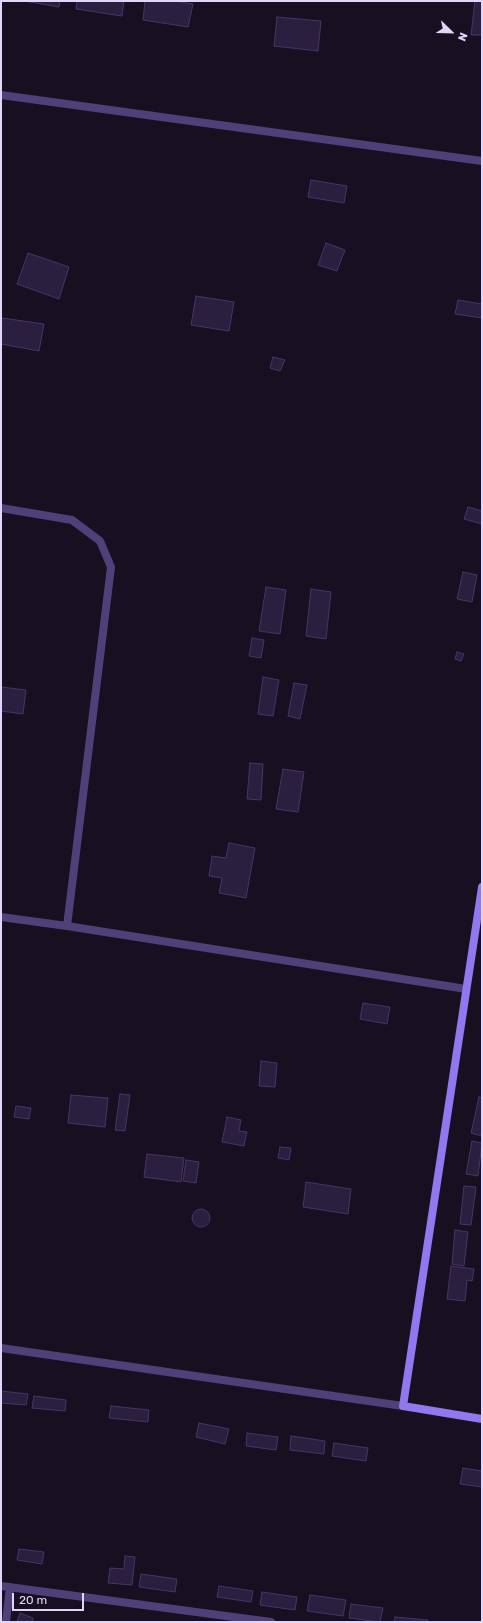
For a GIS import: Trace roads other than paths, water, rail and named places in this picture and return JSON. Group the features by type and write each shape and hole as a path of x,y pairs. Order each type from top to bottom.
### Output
{"street":[{"path":"1,95 482,161"},
{"path":"1,508 72,520 100,541 111,567 67,926"},
{"path":"403,1406 482,886"},
{"path":"1,917 67,926 466,989"},
{"path":"1,1348 403,1406 482,1419"},
{"path":"1,1586 228,1619 271,1622"},
{"path":"6,1622 10,1587"}]}
